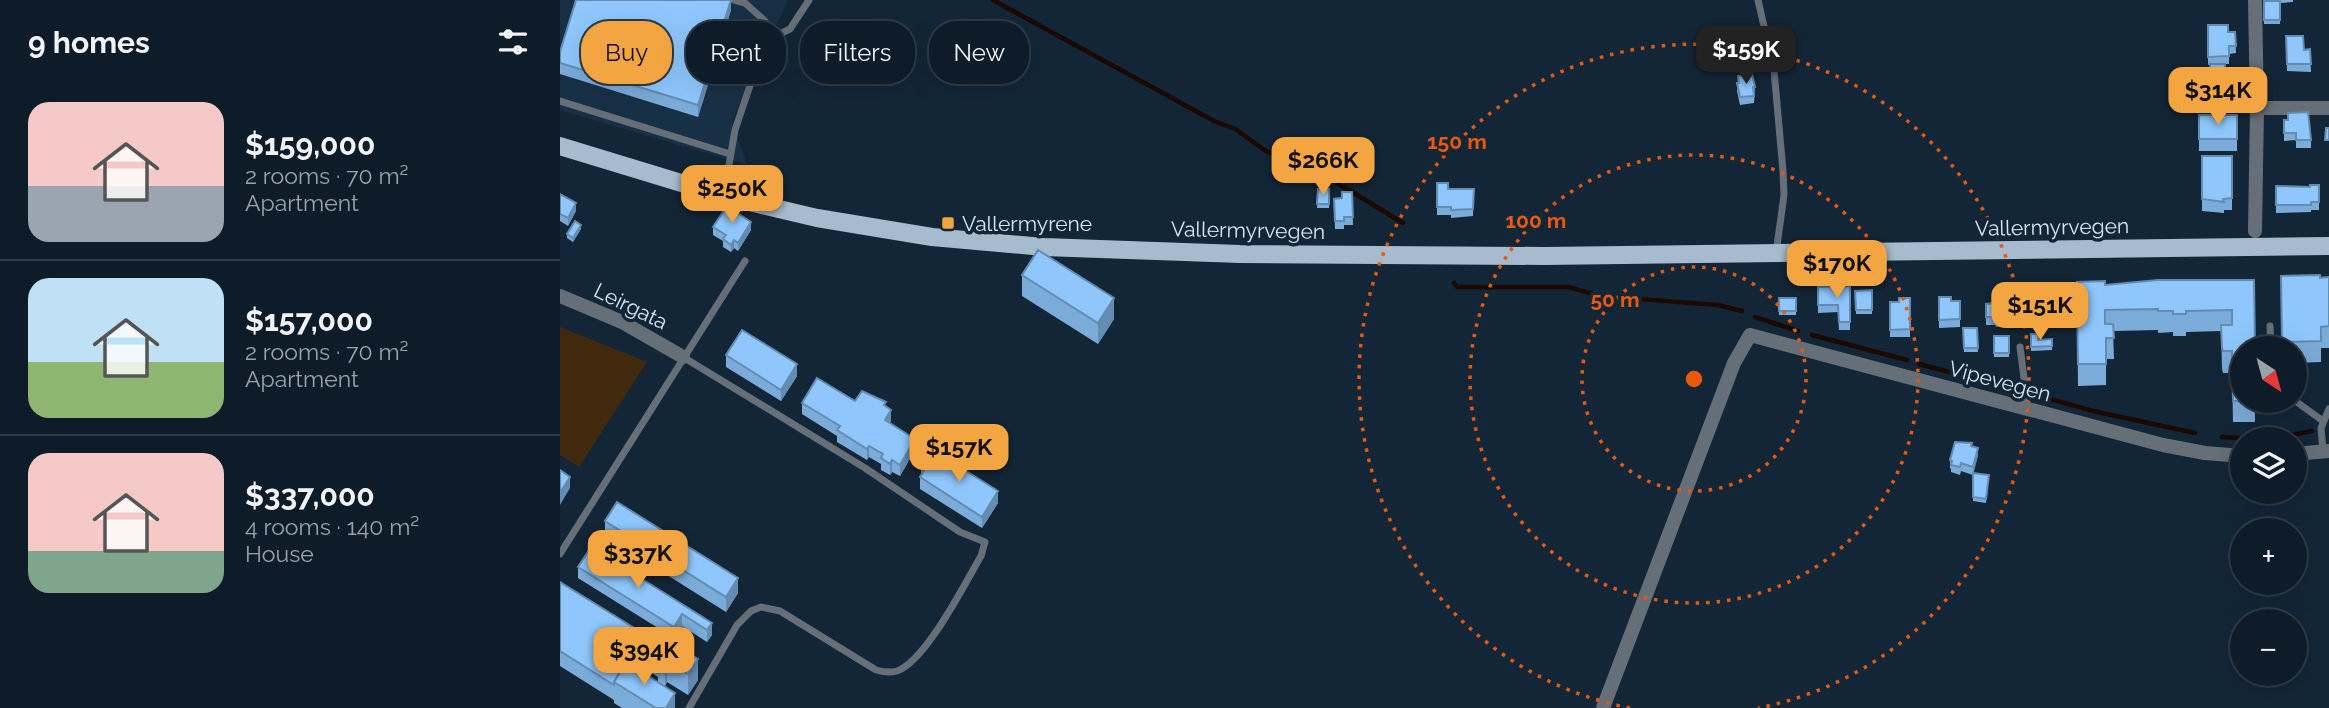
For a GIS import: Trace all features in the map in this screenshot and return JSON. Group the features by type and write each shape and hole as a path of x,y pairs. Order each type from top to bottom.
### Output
{"main road":[{"name":"Vallermyrvegen","path":"560,146 724,196 817,218 932,237 1044,247 1240,254 1607,256 2329,246"}],"street":[{"path":"2255,0 2255,231"},
{"path":"2257,108 2329,108"},
{"name":"Leirgata","path":"560,296 622,322 683,357"},
{"name":"Vipevegen","path":"1603,708 1734,363 1750,335 2163,445 2230,455"},
{"path":"2307,453 2326,451"}],"lane":[{"path":"734,0 745,3 765,21"},
{"path":"786,31 810,0"},
{"path":"1758,0 1774,69 1783,171 1784,195 1776,254"},
{"path":"724,196 730,154 751,84"},
{"path":"560,101 730,154"},
{"path":"560,554 745,261"},
{"path":"2270,326 2270,336"},
{"path":"2020,347 2028,410"},
{"path":"683,357 864,468 960,531 985,542 981,556 925,648 908,665 899,670 876,670 780,611 761,607 751,611 737,625 689,708"},
{"path":"2307,409 2323,421"},
{"path":"2326,451 2323,421 2329,409"}],"shaded area":[{"path":"560,0 788,0 778,21 686,21 686,84 749,84 732,121 747,165 560,110"},
{"path":"560,327 647,362 579,467 560,455"}],"building":[{"path":"576,0 731,0 724,21 686,21 686,84 705,84 698,105 629,84 672,84 672,21 581,21 581,69 560,63 560,52"},
{"path":"2264,1 2280,1 2280,20 2264,20"},
{"path":"2208,25 2228,25 2228,32 2235,32 2236,46 2229,46 2229,56 2208,57"},
{"path":"2286,36 2303,36 2304,50 2310,49 2311,64 2287,64"},
{"path":"1715,41 1718,49 1717,62 1704,63 1700,50 1702,42"},
{"path":"2210,64 2225,64 2225,79 2210,80"},
{"path":"1752,74 1754,96 1740,97 1738,76"},
{"path":"2308,112 2311,140 2296,140 2296,133 2284,133 2284,120 2288,120 2288,113"},
{"path":"2199,115 2237,115 2237,139 2199,139"},
{"path":"2326,128 2329,128 2329,140 2325,140"},
{"path":"2202,156 2232,156 2232,198 2223,199 2224,202 2202,199"},
{"path":"1437,183 1448,183 1448,189 1474,189 1473,209 1451,210 1451,207 1437,207"},
{"path":"2319,185 2319,202 2311,202 2311,205 2276,205 2276,186"},
{"path":"1318,189 1329,189 1329,204 1317,204"},
{"path":"1342,192 1352,192 1353,217 1335,221 1334,199 1342,198"},
{"path":"560,194 576,203 568,218 560,214"},
{"path":"727,206 751,222 738,243 734,240 731,245 723,239 726,235 713,227"},
{"path":"575,221 581,225 573,238 567,234"},
{"path":"1038,250 1114,298 1098,323 1022,275"},
{"path":"2281,276 2329,277 2329,326 2321,327 2321,341 2307,341 2307,336 2282,336"},
{"path":"2158,280 2254,280 2255,336 2230,336 2230,351 2223,351 2221,325 2232,325 2232,310 2186,311 2186,314 2173,314 2173,311 2158,309 2105,310 2105,324 2113,324 2114,338 2106,338 2106,364 2078,364 2077,282 2105,281 2105,285"},
{"path":"1850,286 1850,322 1839,322 1838,305 1818,305 1818,287"},
{"path":"1872,290 1872,310 1856,310 1855,291"},
{"path":"2015,296 2016,306 2020,306 2020,317 1996,320 1995,317 1986,317 1986,304"},
{"path":"2048,296 2056,296 2057,318 2038,319 2037,300 2048,300"},
{"path":"1939,297 1951,297 1951,301 1960,301 1960,319 1939,320"},
{"path":"1779,298 1796,298 1796,311 1779,311"},
{"path":"1899,298 1910,298 1910,329 1890,330 1890,302 1899,302"},
{"path":"1963,328 1977,328 1978,348 1964,348"},
{"path":"742,330 797,364 781,390 726,355"},
{"path":"2031,334 2038,334 2038,340 2052,339 2052,346 2031,347"},
{"path":"1994,336 2009,336 2009,353 1994,353"},
{"path":"817,378 855,401 862,391 886,402 884,405 891,410 885,420 915,439 900,465 892,460 890,464 881,458 883,454 869,446 867,449 837,430 840,426 802,403"},
{"path":"1955,442 1972,443 1971,446 1978,448 1973,467 1961,463 1960,467 1951,465"},
{"path":"936,452 998,491 982,517 920,477 924,470 921,469"},
{"path":"560,470 570,477 560,493"},
{"path":"1973,473 1989,475 1986,499 1973,497"},
{"path":"617,502 738,578 726,597 605,521"},
{"path":"591,547 712,623 707,630 682,614 674,627 578,567"},
{"path":"560,582 644,634 638,643 638,649 629,664 626,662 614,685 560,651"},
{"path":"648,628 698,659 688,674 667,661 665,665 658,661 661,657 638,643"},
{"path":"626,662 675,693 666,708 656,708 614,682"}],"waterway":[{"path":"993,0 1214,121 1235,129 1266,151 1329,178 1403,223"},
{"path":"1454,283 1457,287 1568,287 1600,296 1718,305 1742,311"},
{"path":"1755,317 1798,331"},
{"path":"1812,335 1907,360"},
{"path":"1919,364 2017,390"},
{"path":"2032,394 2093,411 2195,433"},
{"path":"2307,432 2312,431"},
{"path":"2222,437 2230,437"}],"place":[{"name":"Vallermyrene","path":"948,223"}]}
